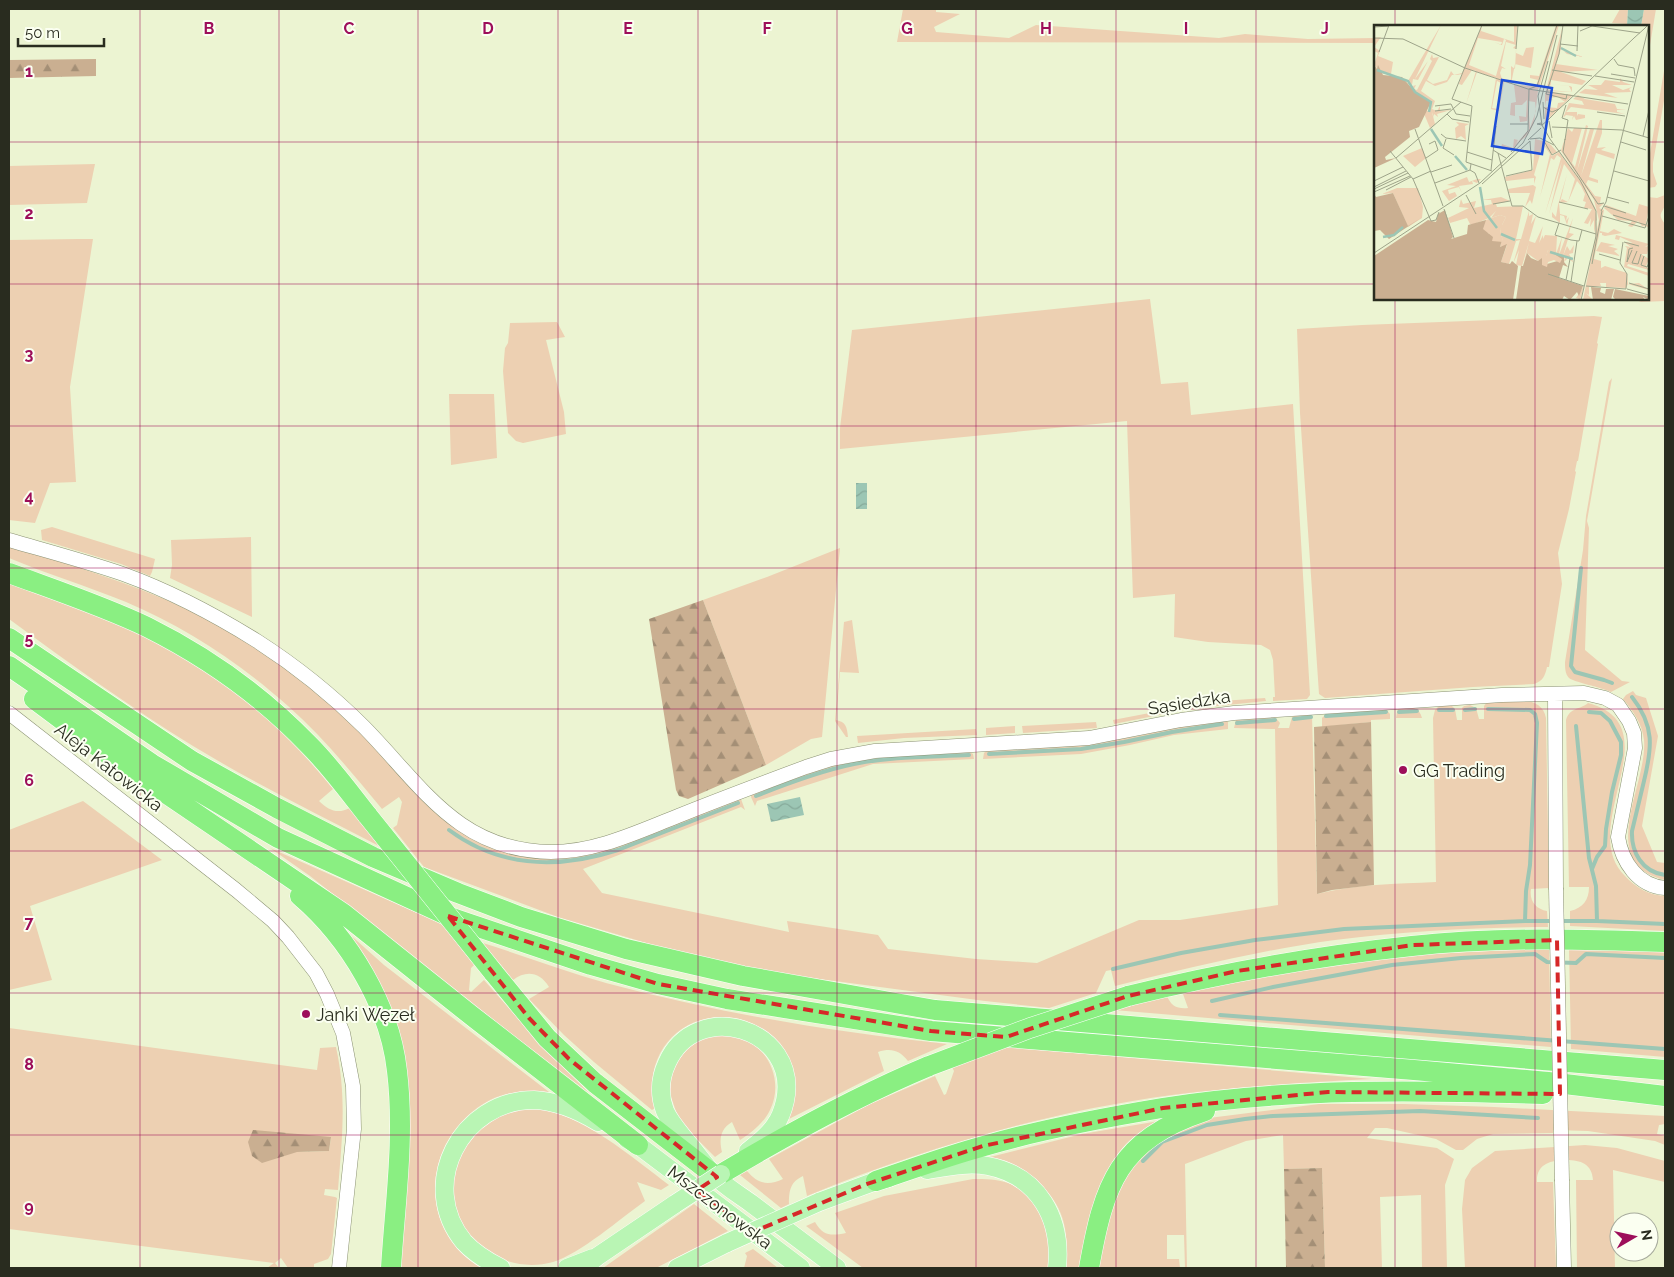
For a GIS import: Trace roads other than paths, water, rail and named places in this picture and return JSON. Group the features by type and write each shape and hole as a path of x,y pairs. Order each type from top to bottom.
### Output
{"highway":[{"path":"9,573 114,612 145,626 217,667 264,703 328,766 541,1031 595,1083 718,1175 754,1151 883,1086 928,1066 1038,1025 1128,996 1238,971 1346,953 1413,945 1476,941 1555,940 1665,942"},
{"path":"9,638 192,761 277,808 373,857 458,893 522,917 626,949 743,976 935,1010 1665,1070"},
{"path":"9,666 152,764 278,838 455,919 591,966 658,984 727,999 931,1031 1423,1070 1548,1082 1665,1097"},
{"path":"9,680 105,752 344,914 638,1145"},
{"path":"221,831 323,917 356,961 370,984 378,1004 393,1048 400,1094 400,1157 391,1268"},
{"path":"876,1180 983,1146 1059,1127 1163,1108 1275,1096 1398,1090 1665,1097"},
{"path":"1090,1268 1103,1202 1118,1172 1135,1149 1166,1126 1184,1118 1211,1109 1275,1096"}],"main road":[{"path":"754,1151 775,1125 782,1112 787,1092 782,1062 765,1041 744,1029 730,1026 696,1032 678,1046 664,1069 661,1084 665,1111 673,1124 718,1175 837,1268"},
{"name":"Mszczonowska","path":"501,1268 483,1258 463,1240 453,1224 447,1205 445,1184 447,1165 454,1149 467,1129 484,1114 503,1105 534,1100 567,1106 638,1145 801,1268"},
{"path":"677,1268 727,1242 819,1202 876,1180 972,1165 987,1166 1003,1171 1021,1179 1038,1194 1049,1210 1056,1229 1059,1248 1057,1268"},
{"path":"583,1268 718,1175"},
{"path":"567,1268 598,1256"}],"street":[{"name":"Sąsiedzka","path":"9,540 122,574 155,587 183,600 255,640 289,662 342,706 441,810 471,831 504,845 549,852 590,848 619,839 806,766 831,758 888,749 1089,738 1181,720 1234,713 1502,695 1592,694 1618,705 1629,721 1634,734 1635,748 1618,838 1620,850 1627,866 1636,876 1647,883 1665,888"},
{"path":"1554,694 1564,1268"},
{"name":"Aleja Katowicka","path":"9,713 273,921 316,973 337,1017 348,1056 353,1086 353,1138 339,1268"}],"water":[{"path":"1628,9 1644,9 1641,25 1627,25"},
{"path":"856,483 867,483 867,509 856,509"},
{"path":"800,797 804,815 771,822 767,804"}],"waterway":[{"path":"1581,568 1571,666 1575,672 1612,683"},
{"path":"1632,697 1645,718 1650,738 1647,769 1632,831 1633,846 1644,865 1650,870 1665,875"},
{"path":"1465,710 1475,709"},
{"path":"1488,709 1530,710 1535,714 1537,723 1530,865 1526,891 1525,921"},
{"path":"1439,710 1453,710"},
{"path":"1399,712 1417,711"},
{"path":"1326,716 1386,712"},
{"path":"1589,712 1601,713 1610,721 1621,742 1621,755 1612,792 1605,846 1597,857 1592,869"},
{"path":"1294,719 1311,717"},
{"path":"1237,723 1275,720"},
{"path":"989,754 1081,749 1222,724"},
{"path":"1576,726 1589,858 1596,886 1597,921"},
{"path":"756,796 829,770 868,761 969,755"},
{"path":"449,830 468,843 509,858 552,862 574,860 618,850 738,803"},
{"path":"1113,969 1181,953 1255,940 1344,929 1525,921 1597,921 1665,924"},
{"path":"1212,1001 1273,987 1392,965 1461,958 1535,954 1547,962 1576,963 1586,954 1665,958"},
{"path":"1220,1015 1665,1049"},
{"path":"1143,1161 1162,1142 1207,1125 1245,1119 1273,1116 1420,1111 1538,1118"}],"place":[{"name":"GG Trading","path":"1403,770"},
{"name":"Janki Węzeł","path":"306,1014"}]}
